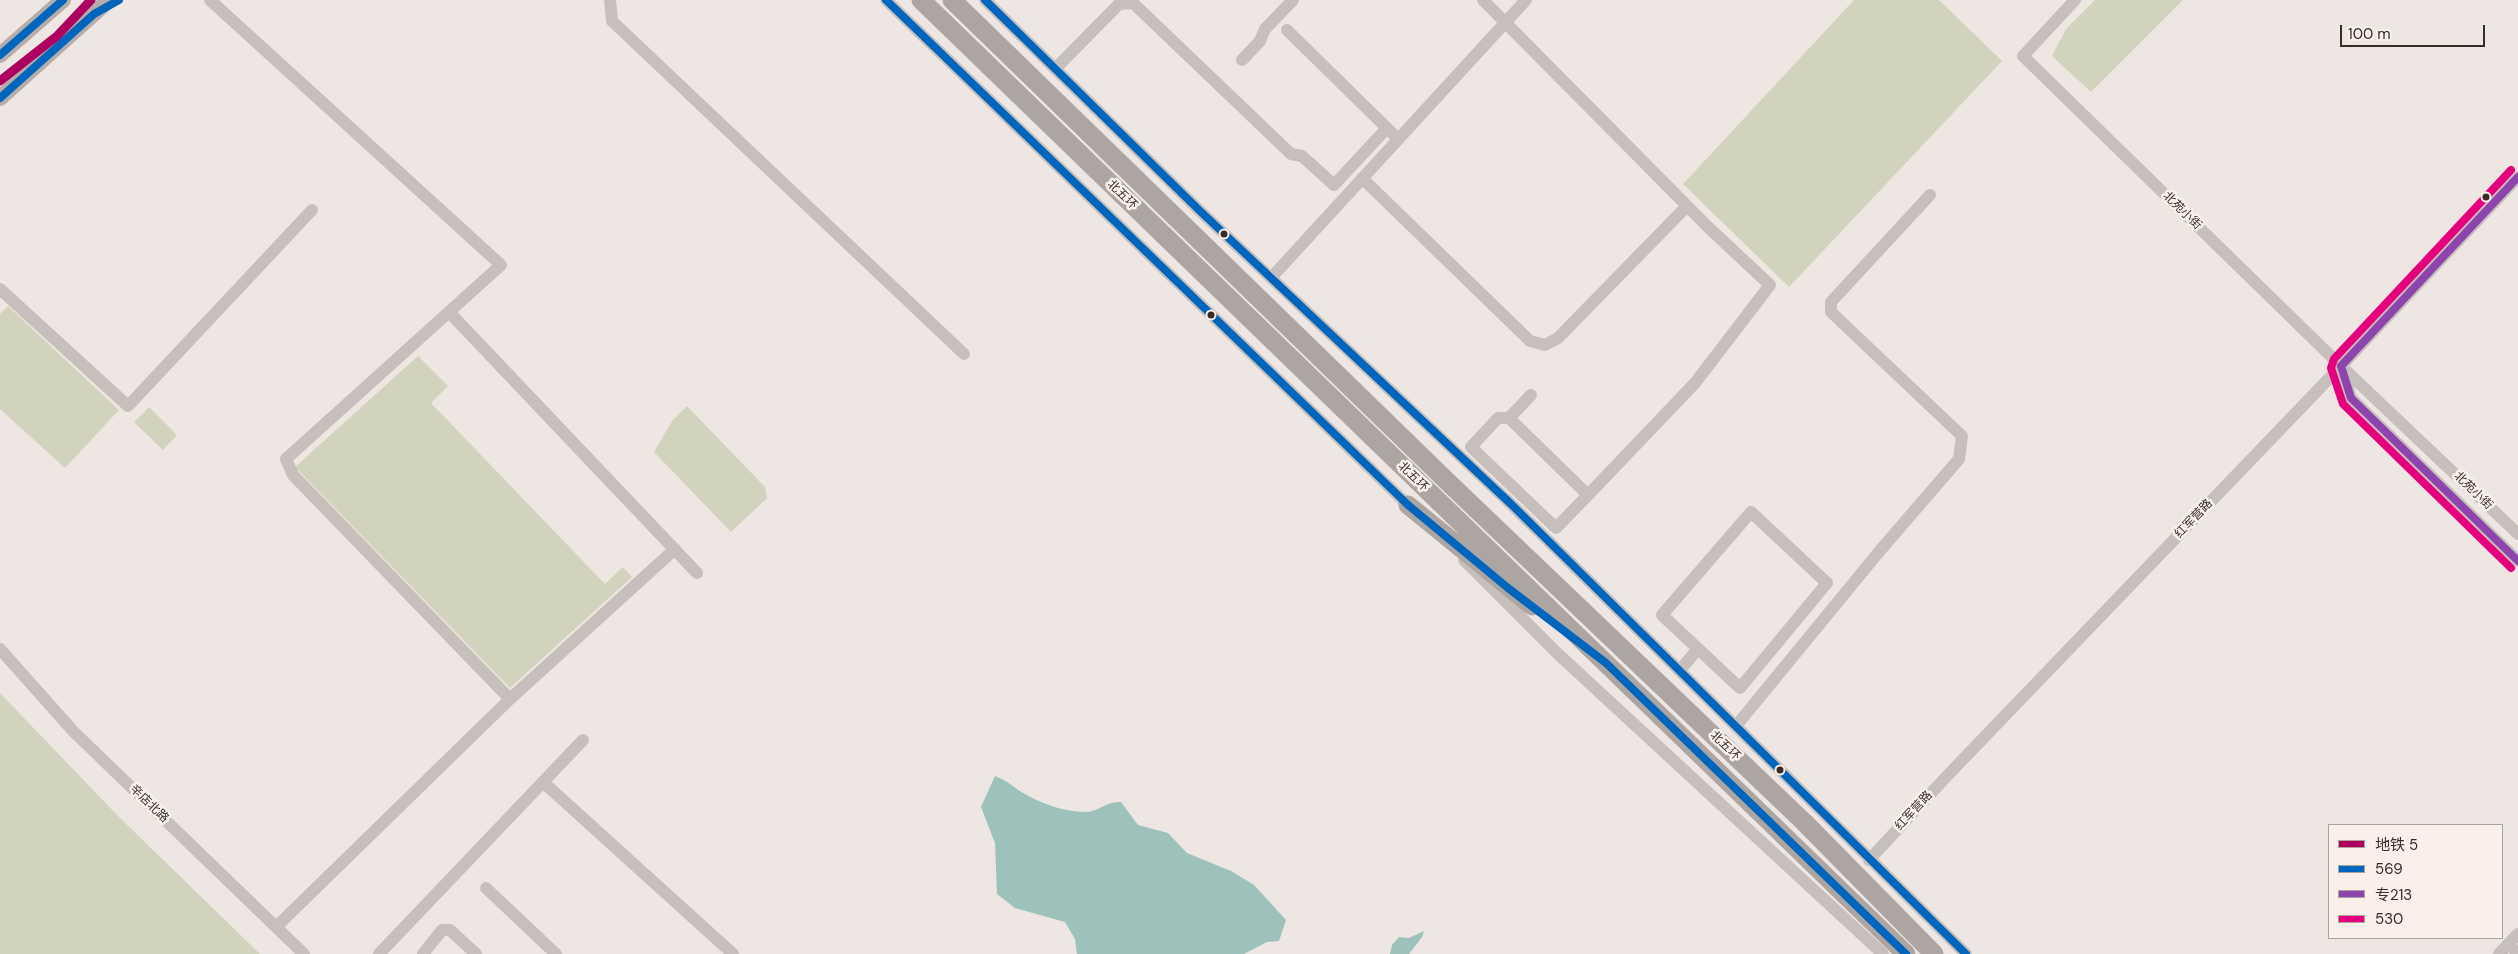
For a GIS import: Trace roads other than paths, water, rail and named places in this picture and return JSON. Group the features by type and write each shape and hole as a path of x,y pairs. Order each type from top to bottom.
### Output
{"highway":[{"name":"北五环","path":"921,0 1906,954"},
{"name":"北五环","path":"952,0 1459,492 1805,823 1934,954"},
{"path":"1408,505 1508,588 1606,663"}],"main road":[{"path":"0,55 63,0"},
{"path":"0,98 109,0"}],"street":[{"path":"94,14 119,0"},
{"path":"210,0 501,265 286,459 293,475 510,699"},
{"path":"610,0 612,21 964,354"},
{"path":"886,0 1408,505 1557,654 1883,954"},
{"path":"985,0 1271,278 1498,492 1966,954"},
{"path":"1242,60 1260,41 1265,30 1293,0"},
{"path":"1483,0 1688,206 1770,285 1695,383 1588,495 1556,528 1471,446 1498,418 1508,418 1588,495"},
{"path":"1271,278 1526,0"},
{"name":"北苑小街","path":"2074,0 2023,56 2341,366 2366,387 2518,534"},
{"path":"1055,69 1119,4 1134,3 1291,154 1302,156 1346,197"},
{"path":"1287,30 1398,140"},
{"path":"1334,186 1386,128"},
{"name":"红军营路","path":"1869,860 1947,776 2341,366 2518,177"},
{"path":"1362,178 1530,341 1545,345 1558,338 1688,206"},
{"path":"1736,726 1959,459 1962,436 1831,312 1831,302 1930,195"},
{"path":"0,288 128,406 312,210"},
{"path":"449,312 697,573"},
{"name":"北苑小街","path":"2341,366 2351,398 2518,561"},
{"path":"1508,418 1531,395"},
{"path":"1498,492 1508,482"},
{"path":"1752,512 1827,583 1740,688 1698,649 1662,615 1752,512"},
{"path":"276,927 510,699 675,549"},
{"name":"辛店北路","path":"0,649 74,732 304,954"},
{"path":"1680,670 1698,649"},
{"path":"379,954 583,740"},
{"path":"543,782 733,954"},
{"path":"486,888 556,954"},
{"path":"423,954 442,930 450,930 476,954"},
{"path":"2500,954 2513,948 2518,934"}],"water":[{"path":"995,776 1032,798 1047,805 1063,809 1088,812 1107,804 1121,802 1138,825 1168,833 1187,853 1231,871 1254,885 1286,920 1279,941 1267,942 1244,954 1077,954 1075,939 1065,922 1015,908 997,894 995,843 981,807"},
{"path":"1424,931 1422,937 1409,954 1390,954 1392,945 1399,937 1409,938"}],"metro line":[{"name":"5","path":"0,81 57,36 91,0"}]}
